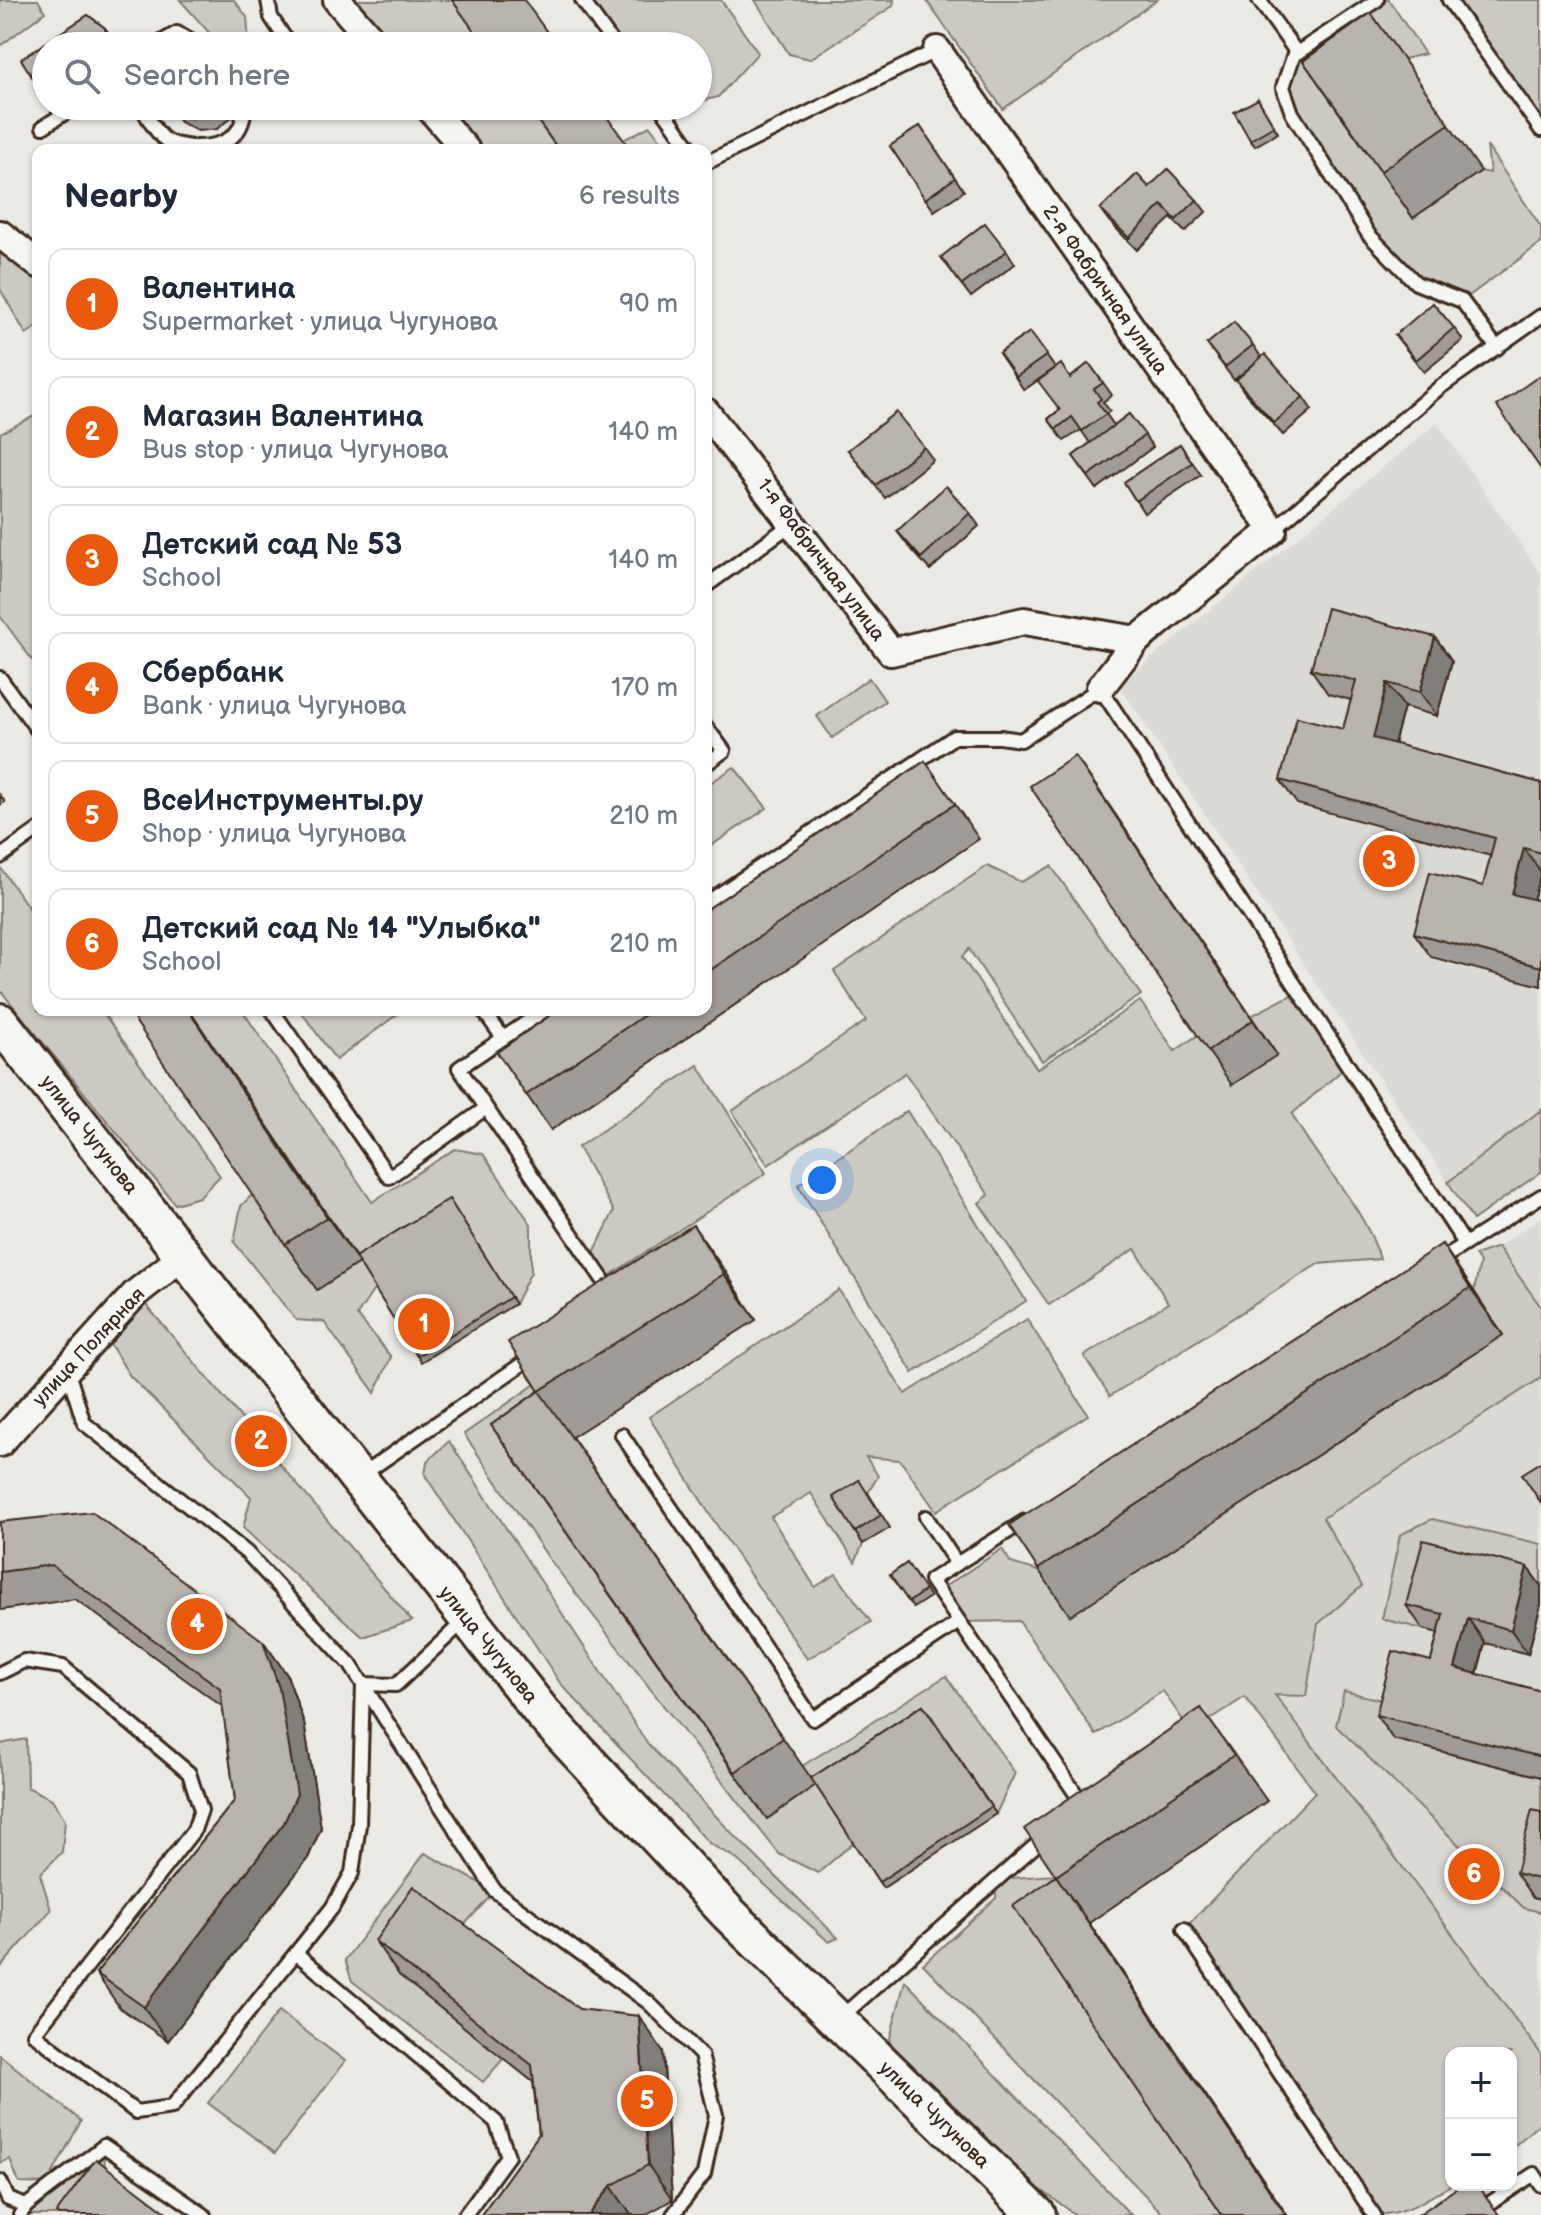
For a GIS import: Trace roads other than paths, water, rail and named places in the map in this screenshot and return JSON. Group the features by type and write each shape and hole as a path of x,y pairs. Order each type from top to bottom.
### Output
{"main road":[{"name":"улица Чугунова","path":"0,1022 543,1714 728,1913 1037,2215"}],"street":[{"path":"337,0 365,32"},
{"name":"2-я Фабричная улица","path":"937,50 1273,530"},
{"path":"440,120 461,144"},
{"path":"0,234 32,259"},
{"name":"1-я Фабричная улица","path":"712,420 891,652 1024,621 1137,640"},
{"path":"1100,688 1137,640 1273,530"},
{"name":"улица Полярная","path":"0,1443 136,1293 183,1256"}],"lane":[{"path":"268,0 271,17 281,32"},
{"path":"582,0 605,32"},
{"path":"1259,0 1295,51"},
{"path":"1295,51 1297,53 1377,0"},
{"path":"1449,0 1541,130"},
{"path":"712,160 937,50"},
{"path":"1295,51 1283,87 1292,113 1369,235 1416,283 1462,301 1497,348"},
{"path":"43,127 54,120"},
{"path":"151,120 164,139 175,144"},
{"path":"221,144 236,134 244,120"},
{"path":"670,120 688,144"},
{"path":"1273,530 1439,388 1541,316"},
{"path":"712,582 793,523"},
{"path":"0,678 32,723"},
{"path":"712,899 954,737 1021,740 1100,688 1465,1244"},
{"path":"712,735 724,751 712,760"},
{"path":"0,857 32,834"},
{"path":"276,1016 389,1177 486,1108"},
{"path":"487,1016 503,1038"},
{"path":"536,1016 459,1068 616,1299 603,1308"},
{"path":"1429,1267 1541,1196"},
{"path":"357,1479 552,1344"},
{"path":"67,1369 84,1423 247,1553 350,1664 495,1891 649,2003 701,2055 716,2115 704,2174 673,2215"},
{"path":"622,1435 813,1719 959,1622"},
{"path":"1035,1515 931,1580 1087,1800 1071,1813"},
{"path":"926,1517 957,1564"},
{"path":"363,1684 396,1685 467,1618"},
{"path":"0,1673 24,1661 63,1667 189,1773 201,1810 194,1830 34,2034 136,2112 172,2107 332,1908 352,1873 359,1825 363,1684"},
{"path":"838,2020 1050,1832"},
{"path":"1184,1929 1374,2215"},
{"path":"296,1953 496,2122 508,2156 465,2215"},
{"path":"0,2181 8,2199 23,2211 104,2146 204,2215"},
{"path":"1472,2215 1534,2174 1541,2185"}],"place":[{"name":"Детский сад № 53","path":"1389,861"},
{"name":"Валентина","path":"424,1324"},
{"name":"Магазин Валентина","path":"261,1441"},
{"name":"Сбербанк","path":"197,1624"},
{"name":"Детский сад № 14 \"Улыбка\"","path":"1474,1874"},
{"name":"ВсеИнструменты.ру","path":"647,2101"}]}
